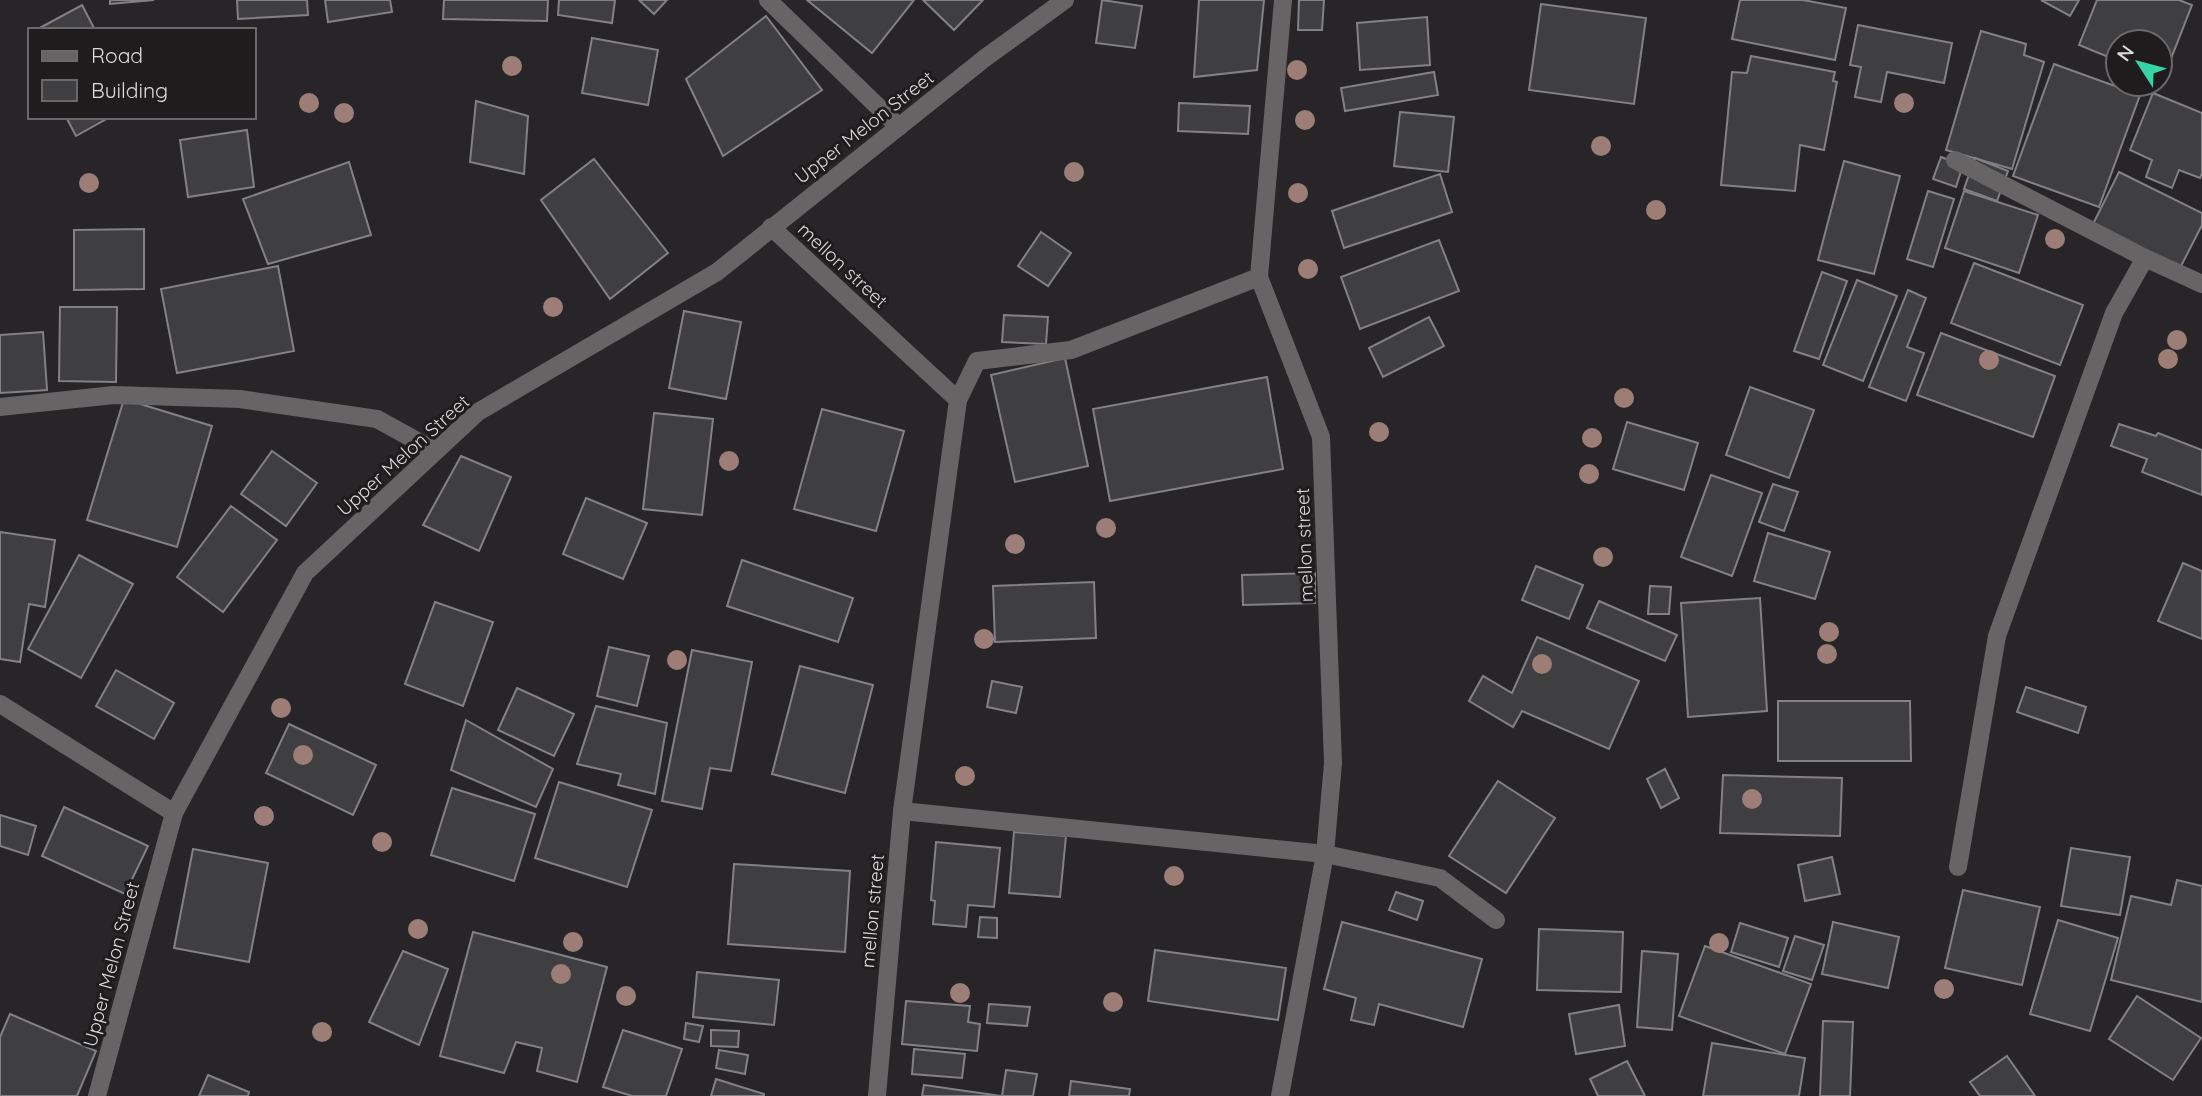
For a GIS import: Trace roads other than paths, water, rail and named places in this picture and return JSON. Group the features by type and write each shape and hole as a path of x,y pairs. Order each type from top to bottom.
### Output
{"street":[{"path":"768,0 899,127"},
{"name":"Upper Melon Street","path":"97,1096 174,813 305,573 478,412 716,272 985,58 1065,0"},
{"name":"mellon street","path":"1280,1096 1325,854 1333,763 1321,437 1259,277 1283,0"},
{"path":"1955,160 2145,258 2202,284"},
{"name":"mellon street","path":"771,227 958,400 902,811 877,1096"},
{"path":"1958,867 1997,636 2114,313 2145,258"},
{"path":"958,400 977,361 1070,350 1259,277"},
{"path":"0,407 114,395 240,399 377,419 435,451"},
{"path":"0,704 174,813"},
{"path":"902,811 1325,854 1440,878 1496,920"}]}
